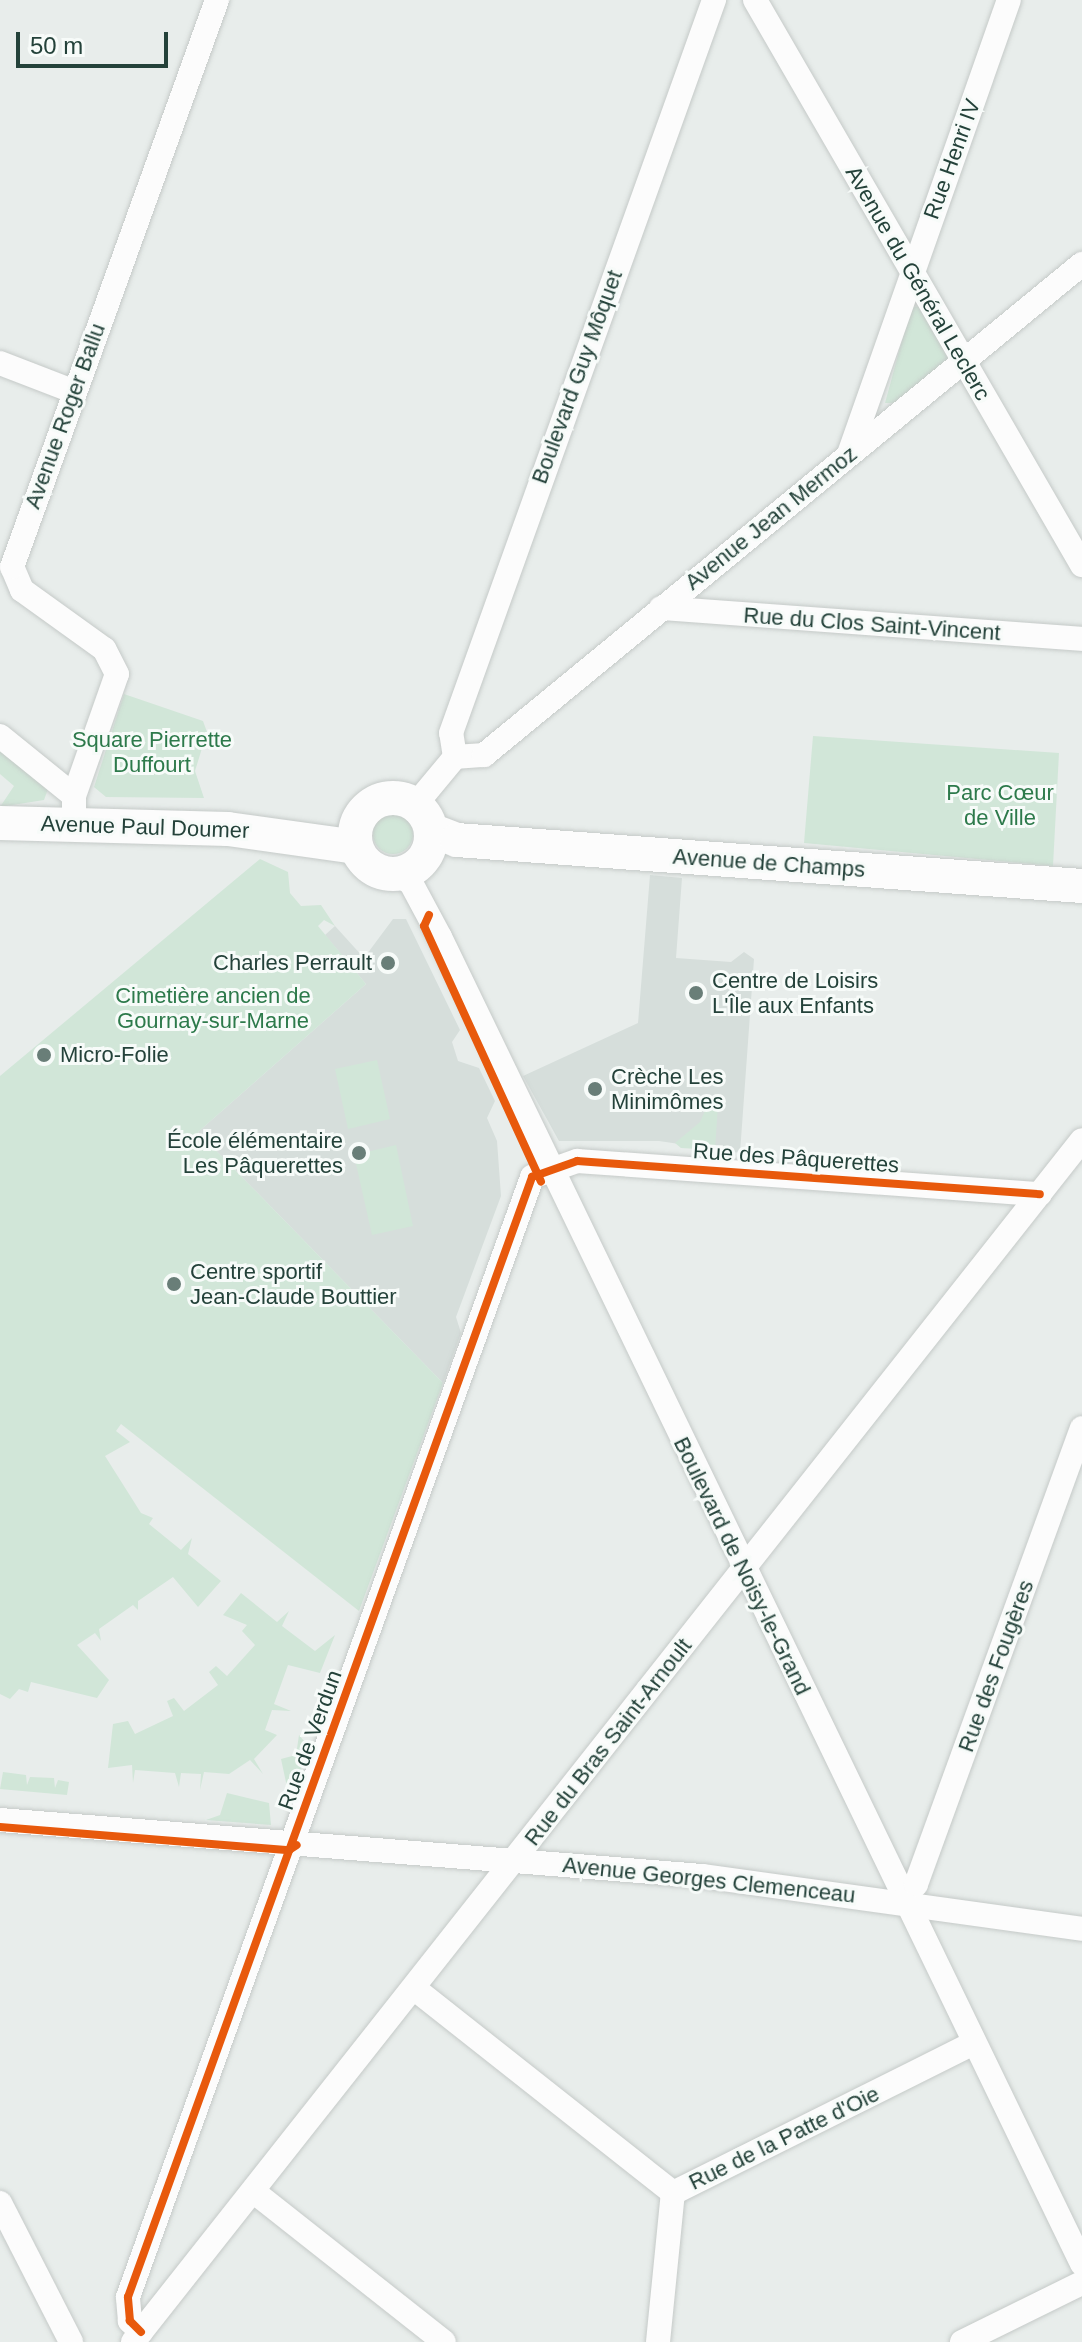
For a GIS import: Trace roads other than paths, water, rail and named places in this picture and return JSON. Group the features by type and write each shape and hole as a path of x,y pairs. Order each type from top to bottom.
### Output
{"main road":[{"name":"Avenue de Champs","path":"356,835 381,799 433,831 1082,886"},
{"name":"Avenue Paul Doumer","path":"0,823 74,812 290,834 356,835"},
{"path":"0,842 74,812"},
{"path":"356,835 368,865 398,874 433,831"}],"street":[{"name":"Avenue Roger Ballu","path":"74,812 117,674 104,649 22,590 12,567 217,0"},
{"name":"Boulevard Guy Môquet","path":"455,757 451,733 714,0"},
{"name":"Avenue du Général Leclerc","path":"755,0 1082,565"},
{"name":"Rue Henri IV","path":"849,454 1009,0"},
{"name":"Avenue Jean Mermoz","path":"455,757 484,755 1082,264"},
{"path":"0,363 75,392"},
{"name":"Rue du Clos Saint-Vincent","path":"661,608 1082,639"},
{"path":"0,736 74,812"},
{"path":"433,831 455,757"},
{"name":"Boulevard de Noisy-le-Grand","path":"398,874 427,910 1082,2264"},
{"name":"Rue du Bras Saint-Arnoult","path":"137,2337 415,1989 1082,1140"},
{"name":"Rue des Pâquerettes","path":"550,1165 577,1161 1040,1194"},
{"name":"Rue de Verdun","path":"137,2337 127,2314 128,2297 532,1177 550,1165"},
{"name":"Rue des Fougères","path":"904,1899 916,1884 1082,1428"},
{"name":"Avenue Georges Clemenceau","path":"0,1820 514,1861 904,1899 1082,1929"},
{"name":"Rue de la Patte d'Oie","path":"415,1989 673,2193 974,2043"},
{"path":"253,2191 444,2342"},
{"path":"658,2342 673,2193"},
{"path":"0,2203 71,2342"},
{"path":"962,2342 1082,2283"}],"place":[{"name":"Charles Perrault","path":"388,963"},
{"name":"Centre de Loisirs L'Île aux Enfants","path":"696,993"},
{"name":"Micro-Folie","path":"44,1055"},
{"name":"Crèche Les Minimômes","path":"595,1089"},
{"name":"École élémentaire Les Pâquerettes","path":"359,1153"},
{"name":"Centre sportif Jean-Claude Bouttier","path":"174,1284"}],"park label":[{"name":"Square Pierrette Duffourt","path":"152,752"},
{"name":"Parc Cœur de Ville","path":"1000,804"},
{"name":"Cimetière ancien de Gournay-sur-Marne","path":"213,1008"}]}
